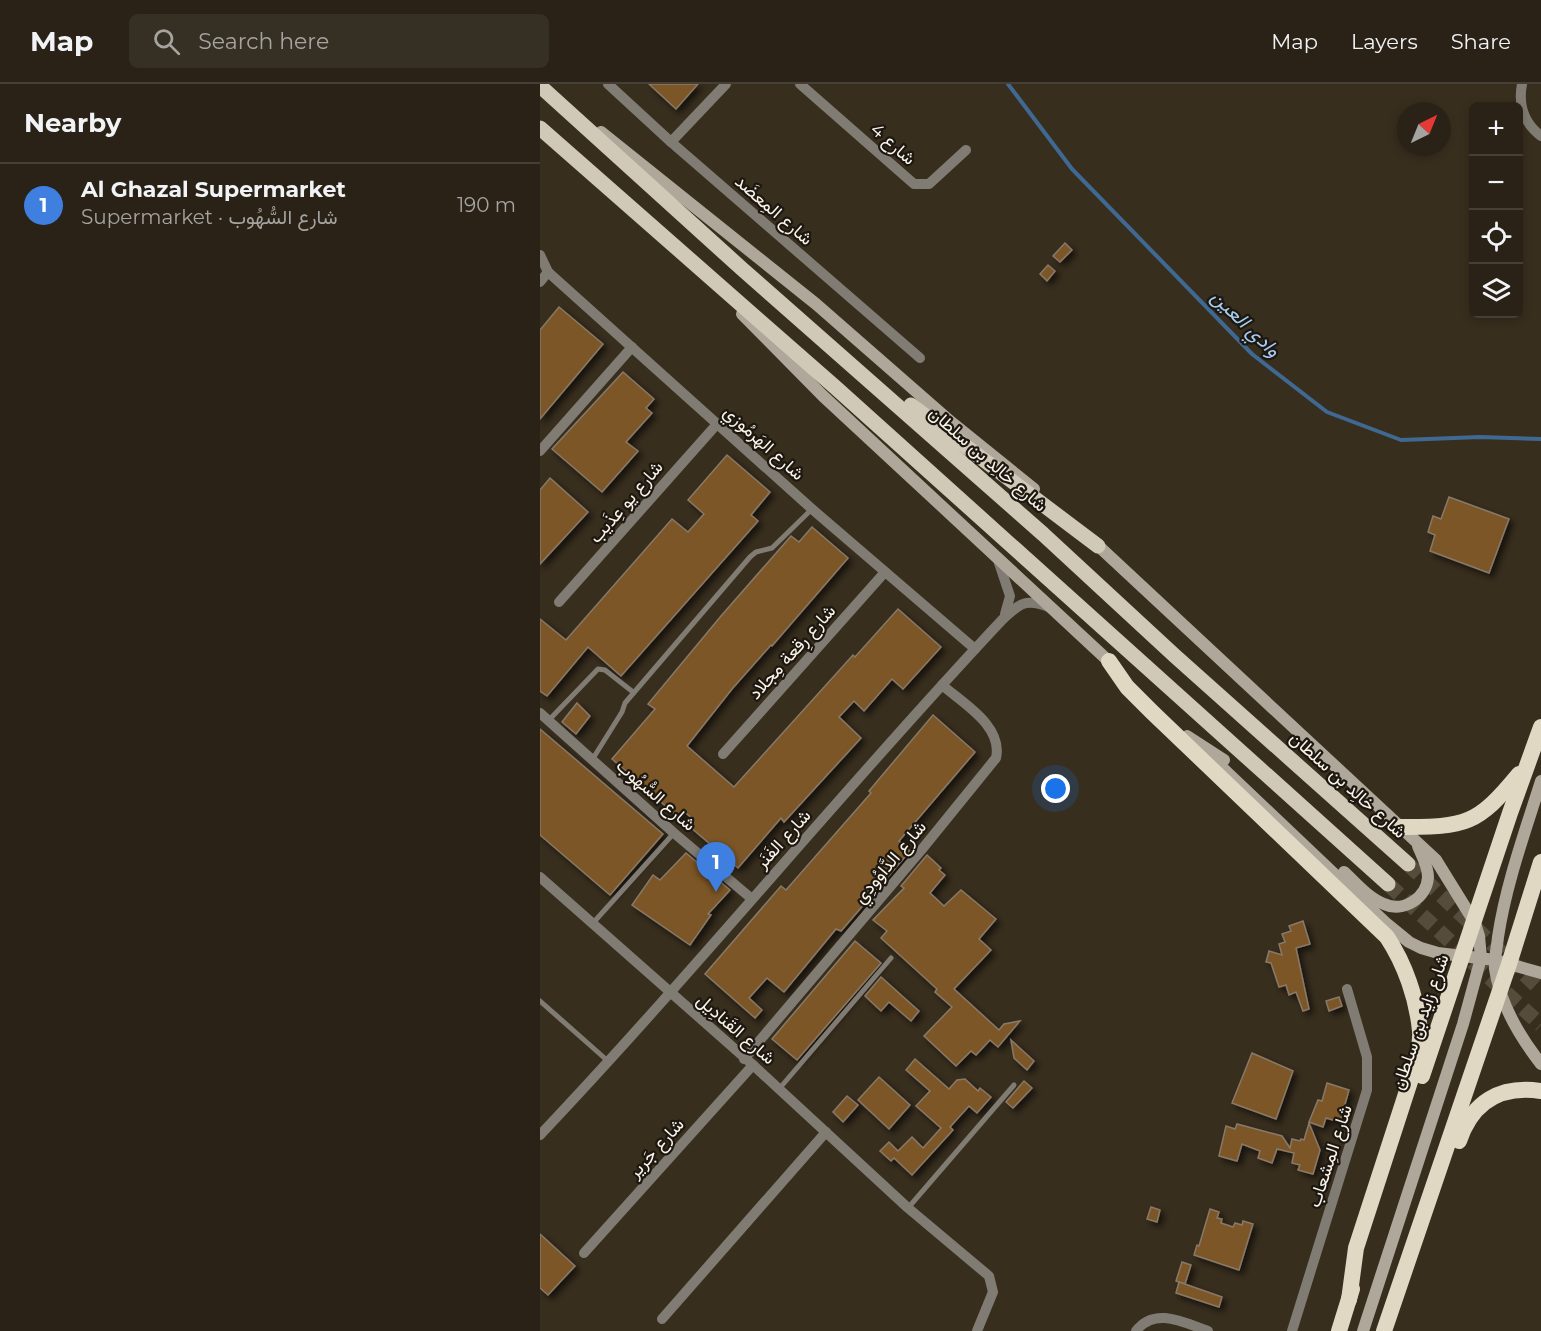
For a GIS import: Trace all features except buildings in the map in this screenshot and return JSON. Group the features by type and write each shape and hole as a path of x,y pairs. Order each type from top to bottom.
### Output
{"highway":[{"path":"1109,662 1128,687 1152,712 1387,937 1402,965 1413,996 1420,1033 1417,1060 1356,1248 1349,1300"},
{"name":"شارع زايد بن سلطان","path":"1339,1331 1541,727"},
{"path":"1401,828 1451,826 1468,821 1494,803 1528,764"},
{"path":"1385,1328 1500,989 1502,962 1538,885 1541,862"},
{"path":"1385,1328 1416,1272 1463,1128 1472,1113 1482,1103 1498,1095 1515,1090 1541,1091"}],"main road":[{"name":"شارع خالِد بن سلطان","path":"540,86 741,268 1043,534 1175,656 1408,864"},
{"path":"553,98 589,122 816,304 951,422 1051,503 1416,842 1443,870 1474,923 1479,936 1481,958 1463,1024 1363,1331"},
{"path":"540,128 843,394 1388,884"},
{"path":"697,268 823,396 1254,797 1396,933 1421,948 1502,962 1541,973"},
{"path":"741,268 795,308 898,395 1098,546"},
{"path":"1187,736 1238,771 1362,888 1383,904 1400,907 1408,904 1416,900 1426,886 1427,870 1416,842"},
{"path":"1502,962 1508,889 1541,781"},
{"path":"1500,989 1522,1037 1541,1062"}],"street":[{"name":"شارع المِعضَد","path":"608,84 671,142 920,358"},
{"path":"671,142 726,84"},
{"name":"شارع 4","path":"800,84 914,184 921,186 929,184 966,150"},
{"path":"1522,84 1520,97 1526,121 1541,136"},
{"name":"شارع الهَرمُوزي","path":"540,255 548,272 812,509 975,649"},
{"path":"540,282 548,272"},
{"path":"540,451 632,347"},
{"name":"شارع يو عِذَيب","path":"559,602 717,424"},
{"path":"998,560 1010,596 1002,620"},
{"name":"شارع رِقعة مِجلاد","path":"723,754 885,572"},
{"name":"شارع الفَنَر","path":"540,1135 609,1062 1002,620 1024,602 1035,602 1050,607"},
{"name":"شارع الدَّاوُودِي","path":"749,1062 996,758 998,749 994,732 942,685"},
{"name":"شارع السُّهُوب","path":"544,717 752,899"},
{"name":"شارع القَنادِيل","path":"540,877 749,1062 908,1208 989,1276 993,1292 977,1331"},
{"name":"شارع المِشعاب","path":"1292,1331 1367,1090 1367,1057 1347,989"},
{"name":"شارع جَرير","path":"584,1253 749,1062"},
{"path":"662,1319 826,1132"},
{"path":"1136,1331 1146,1321 1164,1317 1209,1331"}],"lane":[{"path":"592,760 633,692 750,557 756,552 772,549 812,509"},
{"path":"544,717 598,669 605,670 633,692"},
{"path":"593,924 674,832"},
{"path":"779,1089 891,958"},
{"path":"540,1001 609,1062"},
{"path":"908,1208 1014,1085"}],"waterway":[{"name":"وادي العين","path":"1008,84 1072,169 1252,354 1327,412 1401,440 1480,437 1541,439"}],"tunnel":[{"path":"1408,864 1541,990"},
{"path":"1388,884 1541,1025"}],"place":[{"name":"Al Ghazal Supermarket","path":"716,892"}]}
